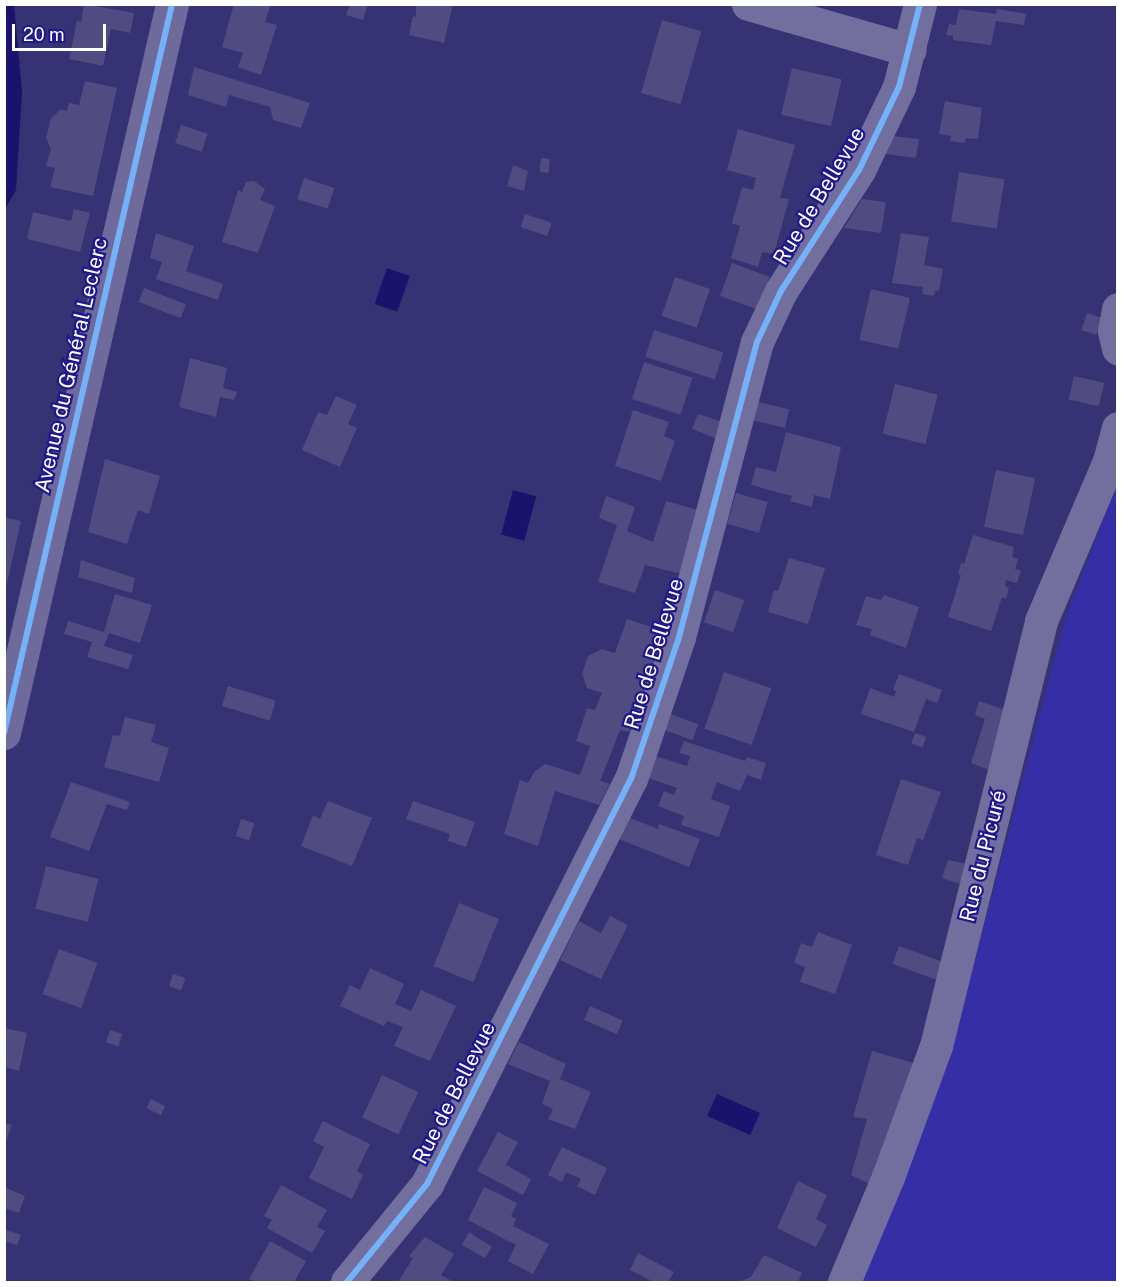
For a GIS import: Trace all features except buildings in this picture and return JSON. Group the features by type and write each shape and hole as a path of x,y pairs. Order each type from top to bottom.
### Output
{"street":[{"name":"Avenue du Général Leclerc","path":"4,733 172,4"},
{"path":"748,4 910,50"},
{"name":"Rue de Bellevue","path":"347,1282 426,1184 631,779 679,637 757,342 780,291 859,170 899,87 920,4"},
{"path":"1118,309 1114,331 1118,349"},
{"name":"Rue du Picuré","path":"844,1282 888,1177 936,1046 1041,621 1109,461 1118,428"}],"shaded area":[{"path":"14,4 22,92 16,190 5,209 4,5"},
{"path":"387,268 410,276 397,312 375,304"},
{"path":"1117,484 1117,1282 863,1282 947,1065 1066,617"},
{"path":"513,490 536,496 524,541 501,534"},
{"path":"717,1094 760,1113 750,1135 707,1116"}],"cycle path":[{"path":"4,733 172,4"},
{"path":"347,1282 427,1184 631,779 679,637 757,342 781,291 859,170 899,87 920,4"}]}
